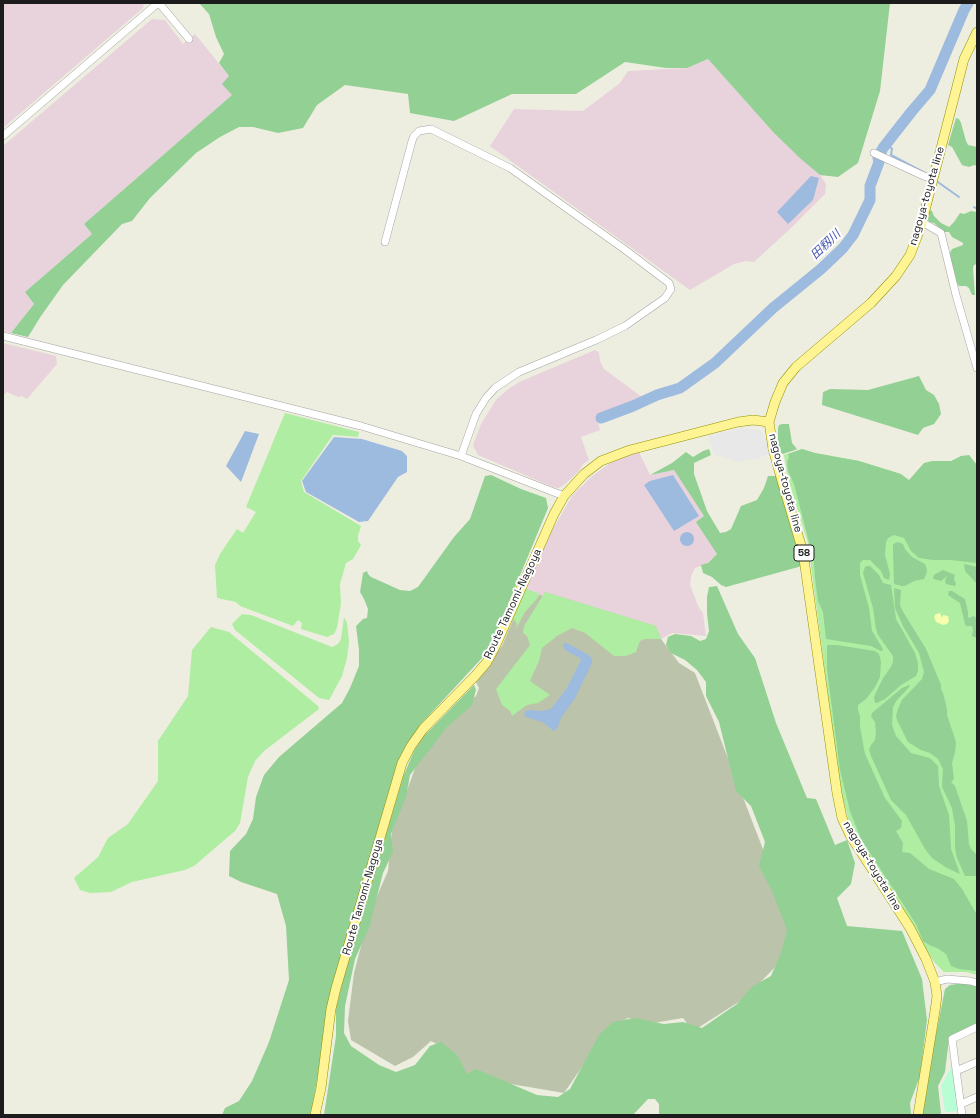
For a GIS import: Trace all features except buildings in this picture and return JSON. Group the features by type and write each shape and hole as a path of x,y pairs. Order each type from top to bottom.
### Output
{"main road":[{"name":"nagoya-toyota line","path":"918,1115 937,996 935,982 926,959 910,928 850,835 842,818 837,793 804,552 782,481 769,422 783,383 796,367 871,303 896,276 910,255 922,222 964,58 977,32"},
{"name":"Route Tamomi-Nagoya","path":"315,1115 321,1088 331,1009 336,988 402,763 411,746 423,729 487,662 554,514 564,496 584,474 601,461 630,450 738,422 753,420 769,422"}],"street":[{"path":"3,136 159,3 189,39"},
{"path":"385,242 414,136 419,131 431,129 510,168 669,282 671,289 665,298 625,326 519,372 495,388 486,398 476,414 461,456"},
{"path":"876,154 933,179"},
{"path":"922,222 941,233 956,295 977,368"},
{"path":"3,336 361,426 461,456 564,496"},
{"path":"935,982 948,979 977,983"},
{"path":"962,1115 952,1039 977,1027"},
{"path":"956,1071 977,1062"},
{"path":"961,1104 977,1097"}],"shaded area":[{"path":"3,3 144,3 143,8 3,128"},
{"path":"199,3 890,3 880,91 858,163 838,177 820,175 801,159 774,133 708,59 687,68 666,68 625,62 576,94 512,94 454,121 410,113 408,94 345,85 317,105 303,128 278,133 253,127 239,127 220,137 196,153 150,198 132,221 122,224 63,285 28,337 11,333 34,304 25,292 92,234 84,224 232,95 222,84 229,76 219,63 224,54 216,37 209,14"},
{"path":"152,19 165,20 183,44 195,34 229,76 232,95 84,224 92,234 25,292 34,304 11,333 3,331 3,146"},
{"path":"708,59 774,133 820,175 826,184 825,194 754,262 746,261 734,264 690,290 490,146 514,109 583,111 620,83 628,71 687,68"},
{"path":"956,118 959,119 961,123 968,145 977,147 977,166 974,165 969,167 962,165 952,147 948,145"},
{"path":"930,210 941,223 949,227 960,213 964,214 971,211 977,212 977,264 974,265 973,268 975,295 972,295 969,288 966,286 959,286 951,260 950,253 952,249 963,245 963,243 952,237 949,232 944,232 934,223 929,222 927,217"},
{"path":"3,343 56,356 57,364 27,399 7,392 3,396"},
{"path":"595,350 599,353 600,361 604,369 642,397 596,416 600,430 581,437 589,460 583,464 578,472 565,484 559,488 553,487 478,455 473,445 481,424 496,400 507,390 519,382"},
{"path":"919,376 926,390 934,395 939,404 941,414 934,424 923,428 918,435 822,405 823,392 830,389 868,390"},
{"path":"285,413 359,432 358,437 333,435 301,481 304,492 361,526 358,541 361,545 353,559 346,563 340,584 341,603 337,628 334,634 327,637 301,629 302,623 298,620 293,626 240,606 236,602 217,598 215,565 220,554 237,529 243,533 256,512 246,507"},
{"path":"789,424 792,443 797,449 783,454 779,452 778,449 778,428 779,425"},
{"path":"741,428 760,430 766,439 771,453 755,460 750,459 738,462 714,454 708,436"},
{"path":"709,449 711,455 694,463 694,474 707,511 720,533 731,529 741,506 757,500 764,488 768,476 777,476 802,566 726,587 721,585 712,577 703,573 701,565 708,563 717,554 696,522 704,516 674,470 650,475 672,463 686,452 693,457"},
{"path":"802,449 815,453 859,461 901,474 922,510 977,522 977,975 966,972 944,972 934,962 866,853 849,821 841,793 808,543 788,479 784,455"},
{"path":"802,449 815,453 859,461 901,474 909,480 924,463 932,461 951,461 961,456 969,455 977,465 977,563 919,558 911,551 904,538 894,535 888,538 886,542 885,555 890,574 889,580 884,578 881,571 870,560 863,560 860,563 860,575 869,608 872,631 883,649 882,651 871,646 826,639 823,612 818,601 813,551 810,546 794,484 788,471 788,454"},
{"path":"639,452 650,475 674,470 704,516 697,522 717,554 708,563 695,568 691,576 690,585 699,608 703,613 706,636 672,633 661,639 656,626 545,592 543,596 526,589 552,531 572,496 592,476 609,464 629,454"},
{"path":"491,475 521,489 546,498 548,508 494,638 482,658 420,725 405,750 327,1009 318,1074 310,1115 222,1115 225,1108 239,1101 252,1081 269,1042 289,980 286,926 277,894 241,882 229,876 230,851 246,834 253,819 256,797 264,775 279,757 342,703 350,688 359,666 356,626 363,619 367,618 368,609 360,592 363,573 367,571 371,577 400,590 410,591 418,587 454,537 470,519 485,476"},
{"path":"898,542 903,544 905,549 912,557 925,564 927,570 924,579 914,581 905,586 894,584 893,544"},
{"path":"964,564 977,567 977,584 965,571"},
{"path":"870,566 879,575 883,583 891,585 896,619 915,653 918,663 918,671 916,676 901,685 885,699 877,703 875,703 874,697 883,678 891,667 893,656 878,635 876,629 873,608 863,573 865,567"},
{"path":"943,570 955,575 955,586 946,584 945,581 947,576 941,581 934,579 934,575"},
{"path":"717,586 738,634 755,658 776,723 807,798 816,799 835,845 847,840 855,863 851,884 837,898 847,926 902,931 922,979 927,1020 920,1076 910,1103 911,1115 659,1115 659,1104 655,1099 648,1099 633,1115 324,1115 336,1036 336,1009 345,972 403,777 414,751 424,736 474,685 476,690 472,705 447,727 410,775 406,797 391,834 393,852 383,873 369,928 355,959 345,1006 344,1033 351,1046 379,1065 396,1072 415,1065 430,1046 441,1042 457,1055 467,1074 476,1069 537,1095 558,1097 570,1089 599,1035 613,1022 635,1018 664,1024 683,1022 702,1028 737,1004 753,986 771,976 781,953 787,930 773,893 759,866 765,842 751,806 736,791 719,722 706,696 706,682 697,670 685,660 671,653 666,645 668,637 675,634 691,636 700,641 706,639 709,631 707,597 709,587"},
{"path":"894,588 901,590 900,605 902,610 926,649 941,685 947,715 956,742 952,763 954,779 951,782 955,786 967,821 969,844 971,849 977,855 977,876 965,876 957,858 952,808 942,787 943,769 938,759 930,753 921,750 908,742 897,720 896,716 902,700 922,679 924,672 919,653 903,626 895,608"},
{"path":"526,589 543,596 545,592 656,626 661,639 679,663 695,673 788,914 794,939 783,959 745,998 693,1031 683,1018 653,1023 628,1018 604,1031 564,1093 440,1072 444,1048 431,1041 413,1057 395,1066 351,1040 348,1021 354,973 370,912 388,871 392,831 417,763 464,706 476,696 479,688 476,682 502,646"},
{"path":"526,589 540,594 525,612 516,629 517,624 513,618"},
{"path":"949,591 952,591 965,599 968,617 974,616 976,618 977,638 972,636 972,626 966,626 965,624 960,603 948,595"},
{"path":"545,592 656,626 661,639 645,639 640,641 636,652 626,656 614,656 585,633 572,628 557,636 542,648 539,661 530,681 550,695 538,703 527,705 512,716 510,711 502,705 496,689 530,645 527,636 523,633 524,626"},
{"path":"242,614 251,615 332,647 338,644 341,639 344,617 347,623 349,642 347,658 342,676 329,700 319,698 235,630 232,624"},
{"path":"211,627 229,632 318,706 319,709 264,751 255,761 248,777 240,823 235,831 194,866 185,870 132,882 111,892 90,893 80,890 74,878 98,857 108,838 128,824 158,781 158,741 188,696 192,650"},
{"path":"827,645 837,645 875,651 879,654 881,662 880,677 866,699 858,705 865,754 885,798 902,821 901,828 896,831 903,843 902,852 910,853 929,869 954,879 962,889 977,915 977,971 959,969 951,966 946,954 923,941 916,924 861,839 850,811 840,770 827,669"},
{"path":"909,685 910,686 897,700 893,707 892,725 896,736 911,753 930,758 938,766 939,786 949,815 951,849 960,874 947,868 932,858 925,849 906,815 891,800 869,750 875,740 876,733 875,722 871,716 872,713 902,688"},
{"path":"964,983 977,986 977,1024 949,1039 945,1072 938,1086 941,1113 939,1115 921,1115 945,989 950,985"},
{"path":"954,1062 959,1111 945,1112 941,1086"}],"sand":[{"path":"940,613 942,618 943,615 948,616 949,621 947,624 943,625 936,622 934,617 936,614"}],"water":[{"path":"811,176 819,178 813,200 788,224 777,212"},
{"path":"245,431 259,434 241,482 226,466"},
{"path":"334,437 362,439 402,451 407,456 407,472 398,477 368,521 359,522 306,492 302,481"},
{"path":"673,475 699,516 674,531 644,485 650,481"},
{"path":"684,532 690,532 694,536 694,542 690,546 684,546 680,542 680,536"},
{"path":"565,643 590,656 592,663 575,698 561,718 557,729 554,731 542,722 526,717 524,714 529,710 541,711 551,709 567,688 581,660 565,650 563,645"}],"waterway":[{"name":"田籾川","path":"601,418 657,395 680,388 715,363 773,308 821,269 843,248 853,235 870,200 870,186 879,162 878,158 883,148 930,90 968,3"},
{"path":"887,144 892,149 891,155 925,173"},
{"path":"935,180 959,197"}]}
